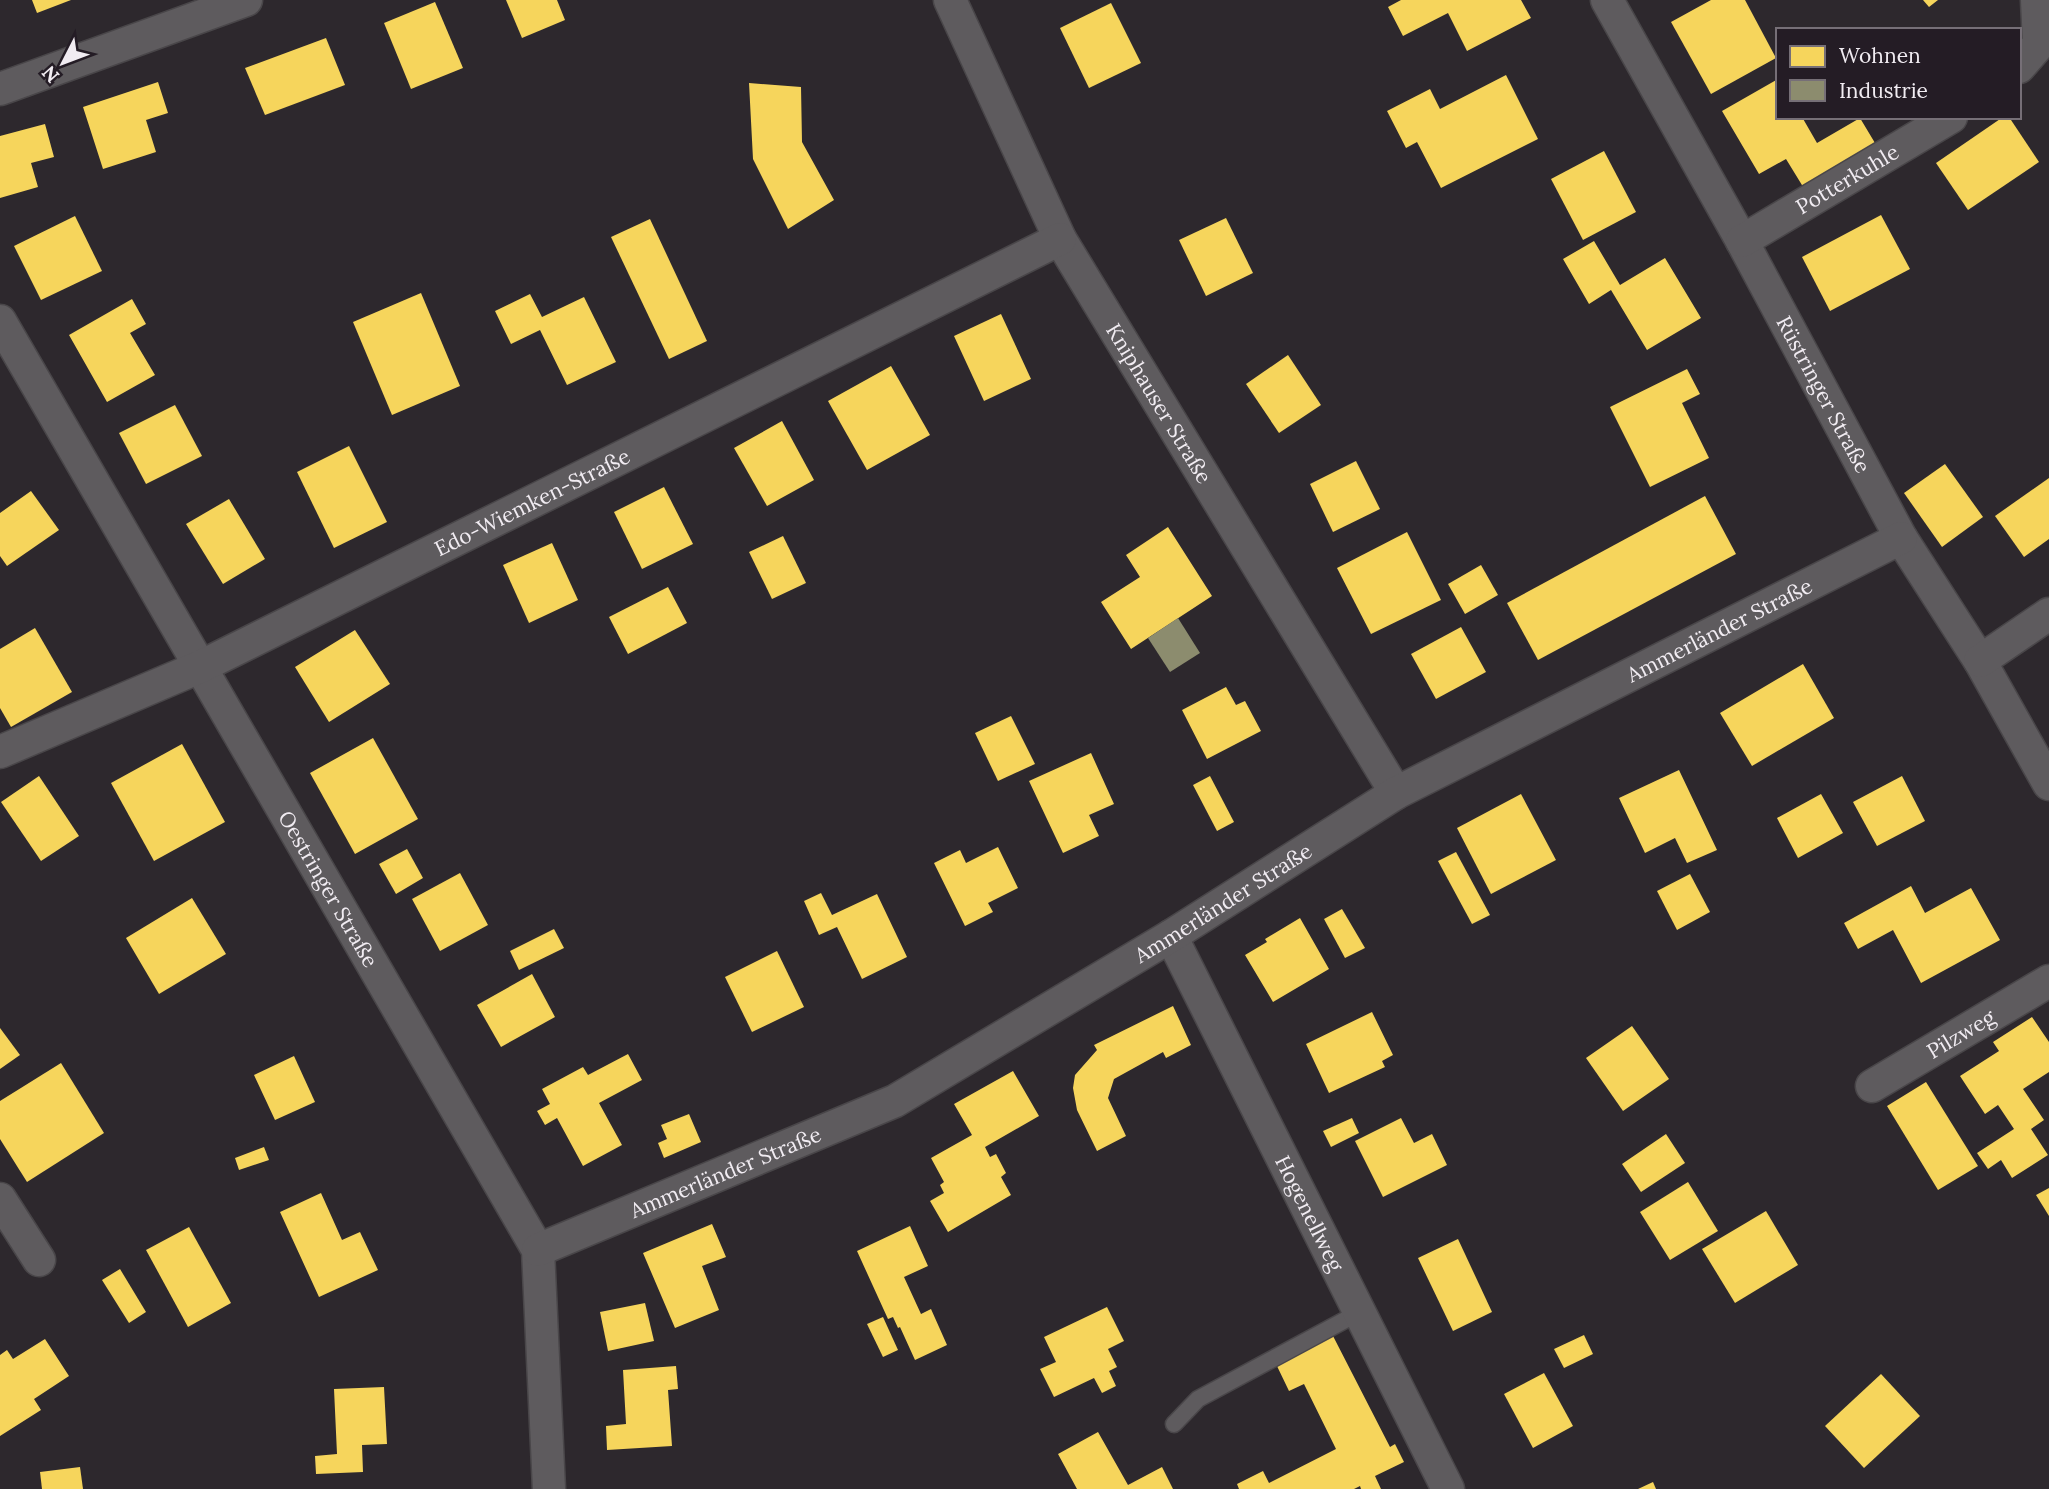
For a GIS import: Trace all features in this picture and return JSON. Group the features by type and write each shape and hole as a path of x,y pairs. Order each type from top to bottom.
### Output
{"street":[{"path":"0,89 246,0"},
{"name":"Kniphauser Straße","path":"950,0 1059,239 1396,793"},
{"name":"Rüstringer Straße","path":"1607,0 1742,241 1901,538 1980,661 2049,784"},
{"path":"2021,65 2039,44 2037,0"},
{"name":"Potterkuhle","path":"1742,241 1948,119"},
{"name":"Edo-Wiemken-Straße","path":"0,752 202,666 1059,239"},
{"name":"Oestringer Straße","path":"0,321 538,1250 549,1489"},
{"name":"Ammerländer Straße","path":"538,1250 895,1101 1171,936 1396,793 1901,538"},
{"path":"1980,661 2049,614"},
{"name":"Hogenellweg","path":"1171,936 1448,1489"},
{"name":"Pilzweg","path":"1872,1086 2049,981"},
{"path":"0,1199 40,1260"}],"lane":[{"path":"1174,1424 1198,1399 1360,1312"}],"building: Wohnen":[{"path":"32,0 71,0 37,13"},
{"path":"506,0 557,0 565,20 522,38"},
{"path":"1401,0 1521,0 1531,18 1467,51 1448,13 1403,36 1388,7"},
{"path":"1711,0 1745,0 1776,58 1711,94 1671,22"},
{"path":"1923,0 1938,0 1929,7"},
{"path":"435,2 463,68 411,89 384,23"},
{"path":"1111,3 1141,63 1089,88 1060,28"},
{"path":"326,38 345,85 265,115 245,68"},
{"path":"1506,75 1538,139 1441,188 1417,142 1406,148 1387,111 1430,89 1440,109"},
{"path":"1776,80 1776,119 1803,119 1817,143 1861,119 1878,148 1805,190 1786,159 1759,174 1722,111"},
{"path":"158,82 168,113 146,120 156,152 103,169 83,107"},
{"path":"749,83 801,87 802,142 834,200 788,229 753,159"},
{"path":"2000,119 2010,119 2039,162 1968,210 1936,163"},
{"path":"45,124 54,157 31,163 38,187 0,198 0,136"},
{"path":"1604,151 1636,212 1583,240 1551,179"},
{"path":"1881,215 1910,269 1830,311 1802,257"},
{"path":"75,216 102,271 41,300 14,246"},
{"path":"1226,218 1253,273 1206,296 1179,240"},
{"path":"650,219 707,341 669,359 611,237"},
{"path":"1594,241 1620,285 1665,258 1701,318 1647,350 1611,290 1589,304 1563,259"},
{"path":"421,293 460,386 392,415 353,322"},
{"path":"530,294 542,317 584,297 616,362 567,385 540,330 511,344 495,311"},
{"path":"132,299 146,324 130,333 155,375 107,402 69,335"},
{"path":"1001,314 1031,379 984,401 954,336"},
{"path":"1288,355 1321,405 1279,433 1246,384"},
{"path":"891,366 930,435 867,470 828,401"},
{"path":"1687,369 1700,394 1682,403 1709,458 1650,487 1610,407"},
{"path":"175,405 202,456 146,484 119,433"},
{"path":"782,421 814,480 767,506 734,448"},
{"path":"349,446 387,522 334,548 297,472"},
{"path":"1356,461 1380,509 1333,532 1310,484"},
{"path":"1945,464 1983,517 1942,547 1904,493"},
{"path":"2049,478 2049,539 2024,557 1995,516"},
{"path":"664,487 693,544 642,569 614,512"},
{"path":"31,491 59,530 7,566 0,556 0,513"},
{"path":"1705,496 1736,554 1538,660 1507,603"},
{"path":"229,499 265,559 223,584 186,524"},
{"path":"1168,527 1212,596 1131,649 1101,602 1140,577 1126,555"},
{"path":"1407,532 1441,600 1371,634 1337,568"},
{"path":"783,536 806,583 772,599 749,552"},
{"path":"552,543 578,600 529,623 503,565"},
{"path":"1481,565 1498,595 1465,614 1448,584"},
{"path":"668,587 687,623 628,654 609,617"},
{"path":"1461,627 1486,672 1436,699 1411,654"},
{"path":"35,628 72,692 11,727 0,708 0,649"},
{"path":"355,630 390,684 329,722 295,667"},
{"path":"1803,664 1834,718 1752,766 1720,713"},
{"path":"1226,687 1236,705 1245,701 1261,731 1207,759 1182,710"},
{"path":"1011,716 1035,764 998,781 975,733"},
{"path":"373,738 418,819 355,854 310,773"},
{"path":"182,744 225,822 154,861 111,783"},
{"path":"1091,753 1114,804 1089,815 1099,836 1063,853 1029,781"},
{"path":"1679,770 1717,850 1687,863 1675,838 1645,853 1619,798"},
{"path":"39,776 79,836 41,861 1,802"},
{"path":"1210,776 1234,822 1217,831 1193,785"},
{"path":"1902,776 1925,821 1877,846 1853,802"},
{"path":"1521,794 1556,860 1491,894 1457,828"},
{"path":"1821,794 1843,833 1798,858 1777,818"},
{"path":"998,847 1018,888 988,903 993,912 965,926 934,863 960,850 966,863"},
{"path":"407,849 423,878 396,894 379,864"},
{"path":"1456,852 1490,915 1472,924 1438,861"},
{"path":"460,873 488,925 440,951 412,899"},
{"path":"1690,874 1710,912 1677,930 1657,891"},
{"path":"1911,886 1925,913 1971,888 2000,940 1921,983 1893,930 1858,949 1844,923"},
{"path":"821,893 832,915 877,894 907,957 862,979 837,927 819,935 804,901"},
{"path":"192,898 226,954 159,994 126,938"},
{"path":"1342,909 1365,948 1345,958 1324,919"},
{"path":"1300,918 1329,969 1273,1002 1245,955 1267,942 1265,939"},
{"path":"554,929 564,948 519,970 510,951"},
{"path":"777,951 804,1007 752,1032 725,977"},
{"path":"532,974 555,1017 501,1047 477,1005"},
{"path":"1173,1006 1191,1045 1166,1058 1163,1052 1114,1079 1108,1098 1126,1136 1097,1151 1077,1110 1073,1088 1075,1075 1097,1050 1094,1045"},
{"path":"1372,1012 1393,1055 1382,1061 1385,1067 1329,1093 1306,1044"},
{"path":"2032,1017 2049,1042 2049,1072 2023,1089 2044,1120 2031,1129 2048,1155 2012,1178 2001,1160 1988,1169 1977,1153 2014,1129 1998,1105 1985,1114 1960,1076 1999,1051 1993,1042"},
{"path":"1632,1026 1669,1079 1623,1111 1586,1058"},
{"path":"0,1028 20,1055 0,1069"},
{"path":"628,1054 642,1080 599,1103 622,1145 583,1166 557,1118 545,1125 537,1111 550,1104 542,1089 583,1067 588,1075"},
{"path":"294,1056 315,1102 275,1120 254,1075"},
{"path":"61,1063 104,1133 27,1182 0,1139 0,1101"},
{"path":"1013,1071 1039,1116 985,1147 990,1157 996,1154 1006,1173 1001,1177 1011,1195 948,1232 930,1201 944,1193 940,1185 944,1182 931,1158 972,1135 954,1104"},
{"path":"1926,1082 1978,1166 1938,1190 1887,1106"},
{"path":"689,1114 701,1142 664,1158 658,1143 667,1139 661,1125"},
{"path":"1352,1118 1359,1133 1331,1147 1323,1131"},
{"path":"1401,1118 1414,1143 1432,1134 1447,1165 1383,1197 1355,1141"},
{"path":"1666,1134 1685,1163 1641,1192 1622,1164"},
{"path":"264,1147 269,1160 239,1170 235,1158"},
{"path":"1688,1182 1718,1231 1670,1260 1640,1212"},
{"path":"2049,1188 2049,1216 2036,1195"},
{"path":"321,1193 342,1240 360,1232 378,1270 319,1297 280,1212"},
{"path":"1766,1211 1798,1265 1735,1303 1702,1249"},
{"path":"712,1224 726,1257 702,1266 719,1310 675,1328 643,1253"},
{"path":"910,1226 928,1266 904,1277 921,1314 931,1309 947,1345 915,1360 900,1327 898,1328 893,1317 888,1319 857,1251"},
{"path":"189,1227 231,1303 188,1327 146,1250"},
{"path":"1458,1239 1492,1312 1453,1331 1418,1258"},
{"path":"120,1269 146,1312 129,1323 102,1280"},
{"path":"645,1303 654,1341 608,1351 600,1312"},
{"path":"1107,1307 1124,1341 1108,1349 1117,1367 1109,1371 1116,1386 1102,1393 1094,1378 1054,1397 1040,1369 1056,1362 1044,1337"},
{"path":"883,1317 898,1350 883,1357 867,1324"},
{"path":"1584,1335 1593,1354 1564,1368 1554,1349"},
{"path":"1333,1336 1390,1447 1395,1444 1404,1462 1375,1476 1381,1489 1361,1489 1360,1486 1354,1489 1239,1489 1237,1484 1263,1471 1269,1483 1336,1449 1304,1384 1289,1391 1276,1364"},
{"path":"45,1339 69,1376 34,1399 41,1410 0,1436 0,1355 7,1350 13,1359"},
{"path":"676,1366 678,1389 668,1390 672,1446 607,1450 606,1426 626,1424 623,1370"},
{"path":"1544,1373 1573,1426 1533,1448 1504,1394"},
{"path":"1881,1374 1920,1416 1864,1468 1825,1426"},
{"path":"384,1387 387,1444 362,1445 363,1472 316,1474 315,1456 337,1454 334,1389"},
{"path":"1098,1432 1128,1485 1162,1467 1173,1489 1077,1489 1058,1454"},
{"path":"80,1467 83,1489 42,1489 40,1472"},
{"path":"1653,1482 1656,1489 1638,1489"}],"building: Industrie":[{"path":"1178,618 1200,653 1170,672 1148,638"}]}
